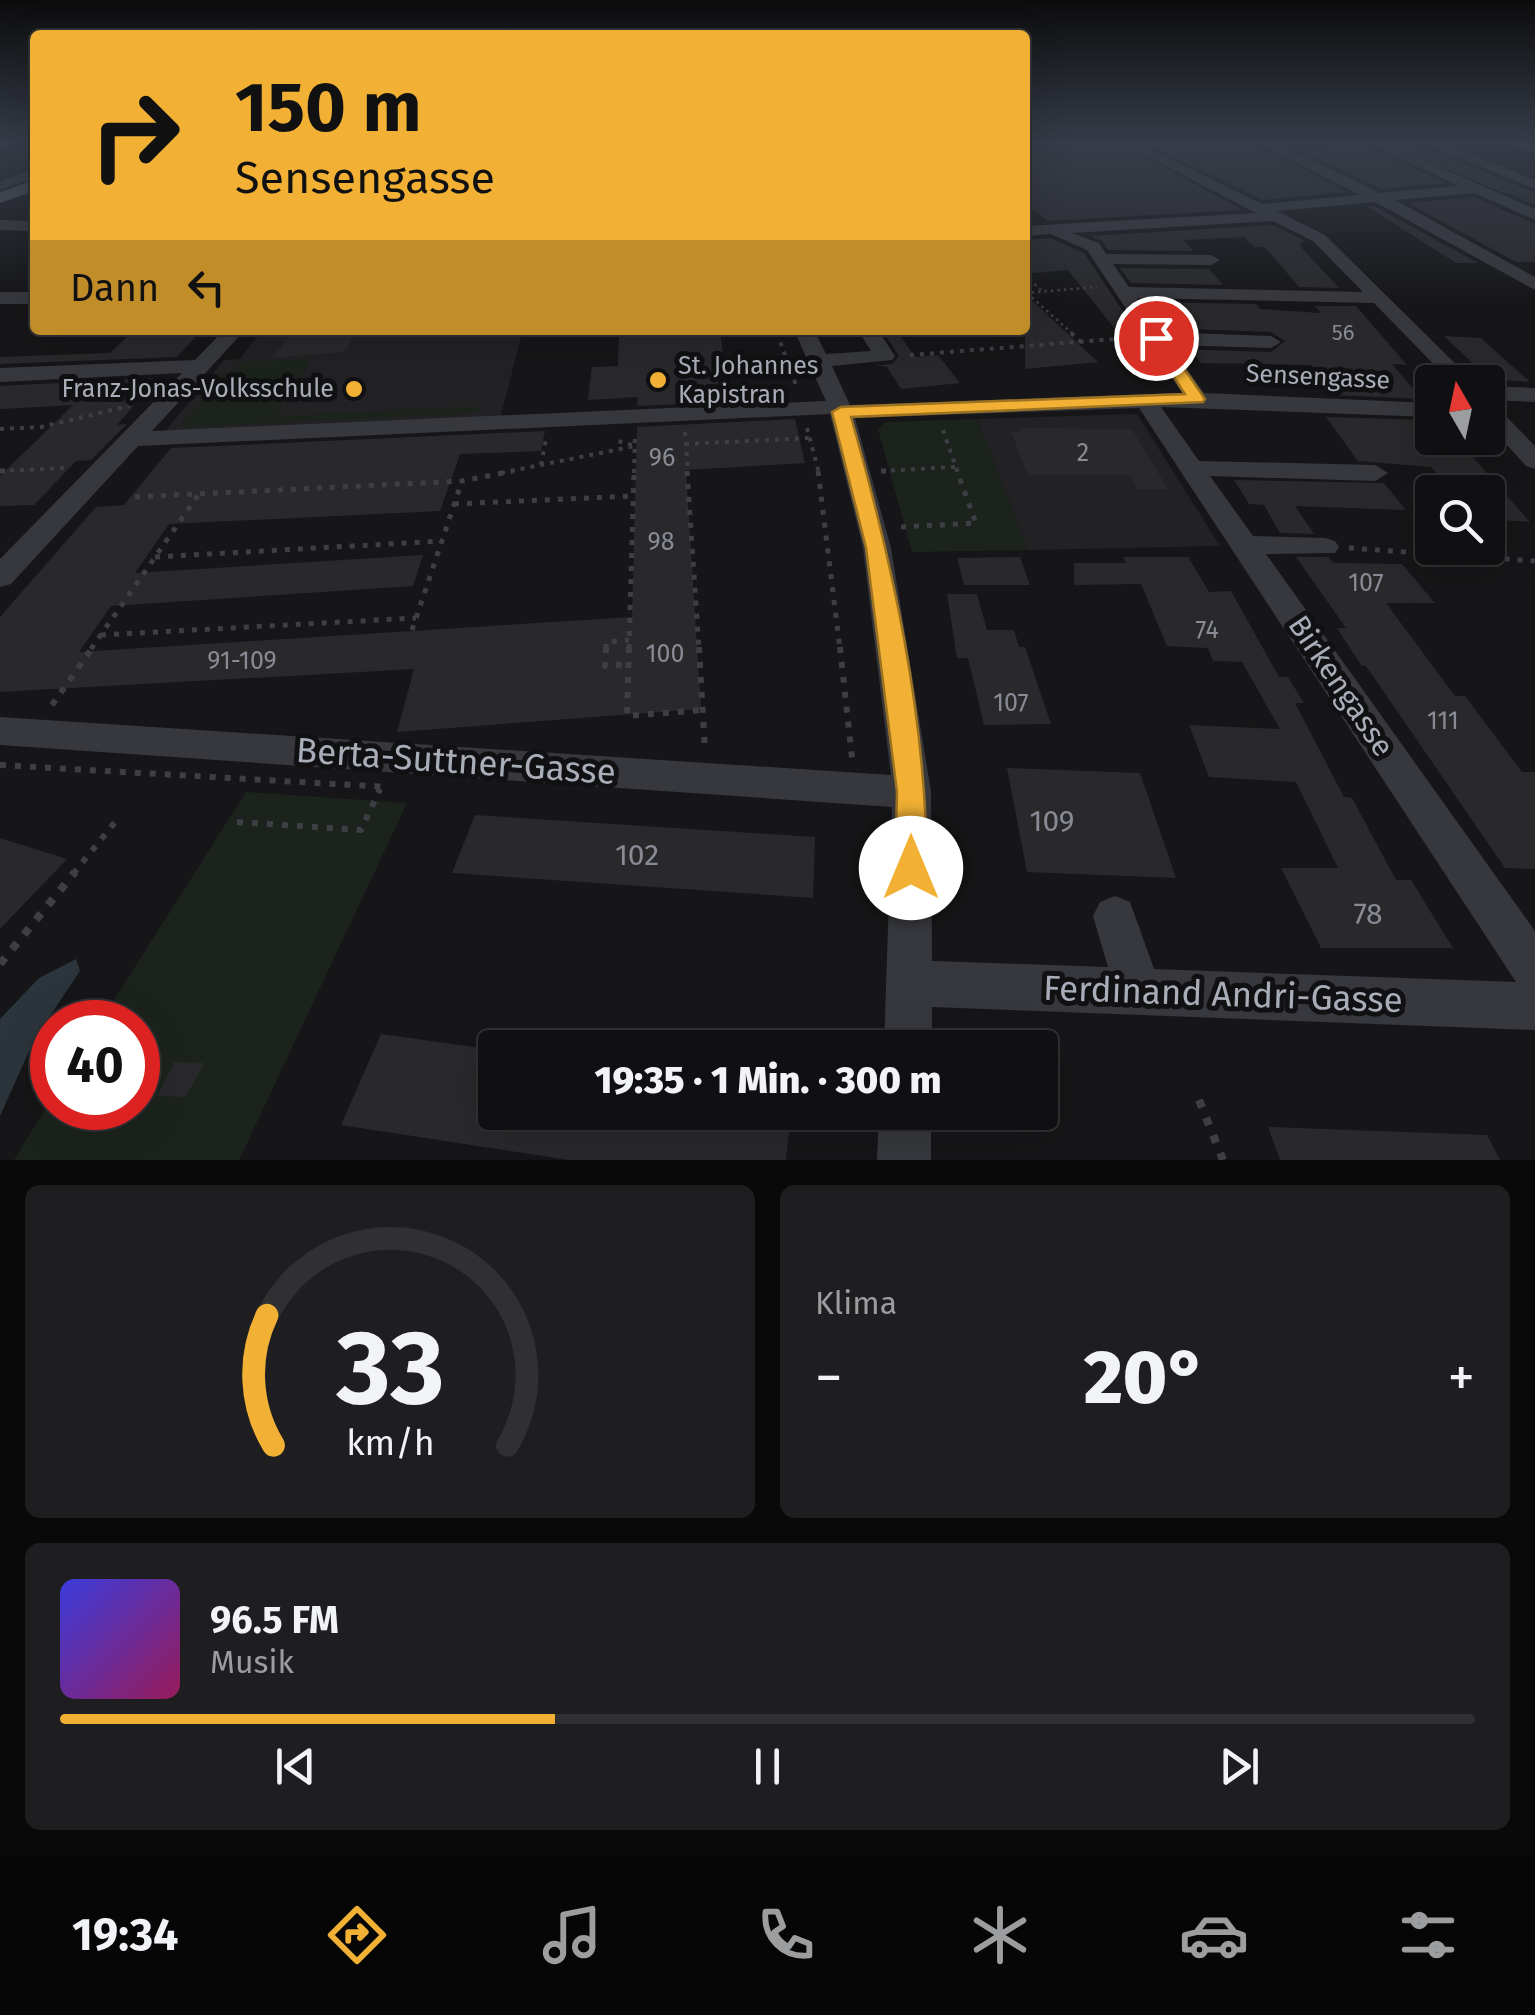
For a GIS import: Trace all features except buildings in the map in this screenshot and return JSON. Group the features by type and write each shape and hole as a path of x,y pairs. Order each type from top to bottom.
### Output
{"street":[{"path":"1234,196 1322,240 1446,365"},
{"path":"1376,196 1535,285"},
{"path":"1034,227 1271,212 1399,196"},
{"path":"1491,196 1535,215"},
{"path":"0,234 8,226"},
{"path":"1034,227 1081,239 1100,259 1197,399"},
{"path":"1030,244 1081,239"},
{"path":"1100,259 1211,260"},
{"path":"1122,289 1380,298"},
{"path":"0,298 30,298"},
{"path":"0,577 230,335"},
{"path":"806,335 840,410 873,528 912,792 909,1030"},
{"path":"819,362 885,356 871,335"},
{"path":"1156,338 1271,342"},
{"path":"0,375 202,366"},
{"path":"1505,393 1535,396"},
{"name":"Sensengasse","path":"132,440 802,409 1197,399 1415,409"},
{"name":"Birkengasse","path":"1146,402 1535,970"},
{"path":"1505,430 1535,461"},
{"path":"1192,468 1375,473"},
{"path":"1244,545 1325,547"},
{"name":"Berta-Suttner-Gasse","path":"16,732 376,773 706,778 912,792"},
{"path":"1115,916 1138,991"},
{"name":"Ferdinand Andri-Gasse","path":"910,983 1535,1006"},
{"path":"904,1160 905,1130"}],"path":[{"path":"1030,280 1043,292"},
{"path":"1030,293 1122,289"},
{"path":"1030,297 1081,342"},
{"path":"778,335 823,488 853,757 844,766 843,787"},
{"path":"885,356 1156,338"},
{"path":"0,429 42,427 130,406"},
{"path":"873,528 976,523 936,408"},
{"path":"684,414 706,778"},
{"path":"635,416 626,716 702,710"},
{"path":"541,466 549,420"},
{"path":"686,444 809,438"},
{"path":"618,440 635,446"},
{"path":"135,497 462,481 635,446"},
{"path":"0,471 106,466"},
{"path":"858,472 956,467"},
{"path":"412,630 462,481"},
{"path":"16,732 100,635 199,494"},
{"path":"454,504 633,496"},
{"path":"156,556 442,541"},
{"path":"1325,547 1535,561"},
{"path":"100,635 416,618"},
{"path":"628,664 605,666 606,642 629,640"},
{"path":"237,822 361,830 376,773"},
{"path":"0,964 24,929 82,868 116,821"},
{"path":"1199,1100 1223,1160"}],"shaded area":[{"name":"Franz-Jonas-Volksschule","path":"258,335 522,335 500,418 163,434 224,360 240,359"},
{"path":"311,359 275,416 480,406 478,413 180,427 222,373 233,372 242,362"},
{"path":"1137,414 1220,546 1028,550 977,419"},
{"path":"977,419 1028,550 912,552 878,429 886,422"},
{"path":"246,792 407,803 239,1160 14,1160 32,1130 160,1130 160,1000 114,1000"},
{"path":"76,959 80,971 61,1000 30,1000 30,1049 0,1116 0,1019 39,978"}],"place":[{"name":"St. Johannes Kapistran","path":"658,380"},
{"name":"Franz-Jonas-Volksschule","path":"354,389"}],"route":[{"path":"911,868 912,792 877,548 841,412 1197,399 1156,338"}]}
